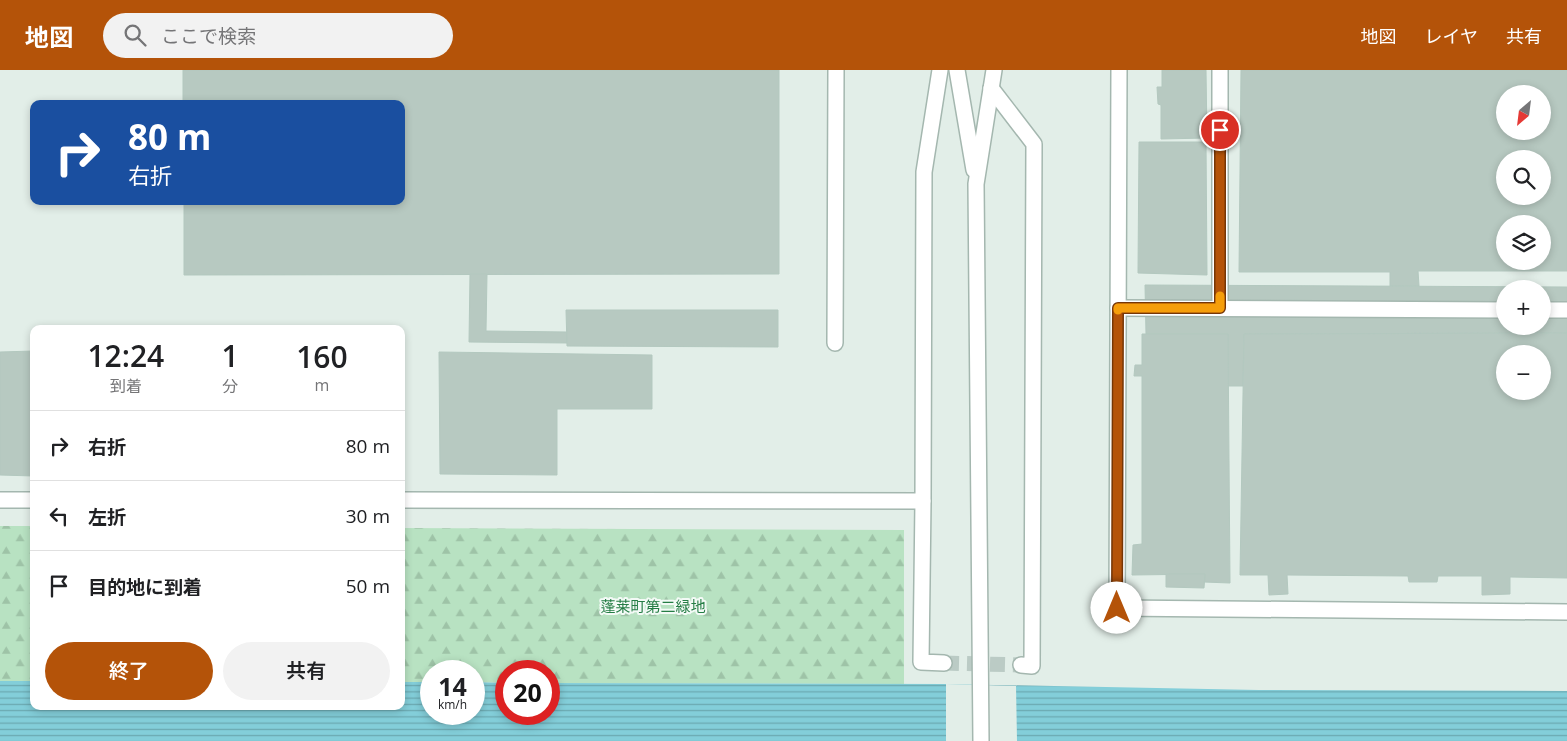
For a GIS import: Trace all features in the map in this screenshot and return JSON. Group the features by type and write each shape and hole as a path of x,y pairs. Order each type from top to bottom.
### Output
{"street":[{"path":"836,70 836,343"},
{"path":"940,70 924,172 921,662 944,663"},
{"path":"957,70 976,184 981,741"},
{"path":"976,184 994,70"},
{"path":"1119,70 1117,608 1567,612"},
{"path":"1220,70 1220,308"},
{"path":"991,88 1034,144 1032,666 1021,665"},
{"path":"1118,308 1496,310"},
{"path":"1551,310 1567,310"},
{"path":"0,500 30,500"},
{"path":"405,500 923,502"}],"green space":[{"path":"0,526 30,526 30,681 0,681"},
{"name":"蓬莱町第二緑地","path":"405,528 904,530 904,684 560,683 560,660 495,660 495,683 485,682 485,660 420,660 420,682 405,682"}],"water":[{"path":"0,681 30,681 30,710 405,710 405,682 420,682 420,725 485,725 485,682 495,683 495,725 560,725 560,683 946,684 1259,690 1567,691 1567,741 0,741"}],"pier":[{"path":"946,684 1016,686 1017,741 946,741"}],"building":[{"path":"183,70 779,70 779,274 184,275 184,205 405,205 405,100 183,100"},
{"path":"1162,70 1206,70 1207,138 1161,139 1161,105 1158,104 1157,87 1162,87"},
{"path":"1241,70 1567,70 1567,271 1418,271 1419,286 1390,286 1390,272 1239,272"},
{"path":"1139,142 1206,142 1207,275 1138,273"},
{"path":"470,274 487,274 486,331 567,332 567,343 469,342"},
{"path":"1145,285 1496,287 1496,333 1244,334 1243,386 1228,386 1228,334 1146,334"},
{"path":"1551,287 1567,287 1567,333 1551,333"},
{"path":"566,310 778,310 778,347 567,346"},
{"path":"1496,333 1496,335 1551,335 1551,333 1567,333 1567,578 1510,577 1510,594 1482,595 1482,576 1438,576 1437,582 1409,582 1408,576 1287,575 1288,594 1269,595 1268,575 1240,575 1244,334"},
{"path":"1142,334 1228,334 1230,583 1204,582 1205,574 1132,575 1133,545 1142,544 1142,376 1134,376 1135,365 1142,365"},
{"path":"30,351 30,476 0,475 0,352"},
{"path":"439,352 652,355 652,409 557,409 557,475 440,474"},
{"path":"1166,574 1205,574 1204,588 1166,587"}],"tunnel":[{"path":"944,663 1021,665"}],"slow traffic":[{"path":"1118,310 1118,308 1220,308 1220,296"}],"route":[{"path":"1117,608 1118,308 1220,308 1220,130"}]}
